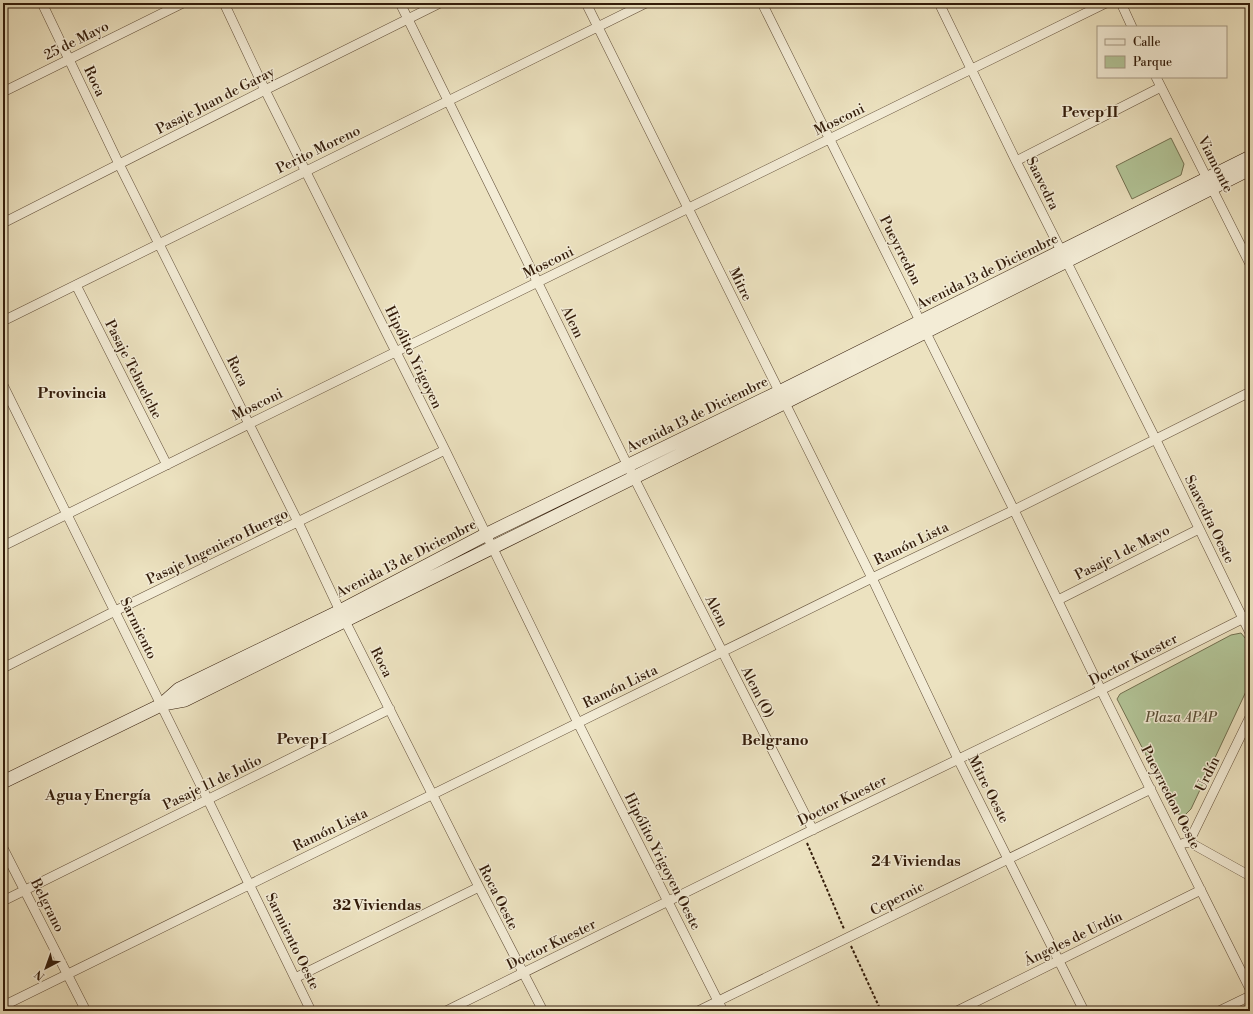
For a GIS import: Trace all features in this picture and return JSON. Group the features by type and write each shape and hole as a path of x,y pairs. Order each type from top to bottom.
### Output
{"street":[{"name":"Roca","path":"42,3 119,164 298,522 342,616 432,794"},
{"name":"25 de Mayo","path":"3,92 183,3"},
{"name":"Hipólito Yrigoyen","path":"224,3 265,90 396,352 578,723"},
{"name":"Alem","path":"400,3 722,652"},
{"name":"Pasaje Juan de Garay","path":"3,223 440,3"},
{"name":"Mitre","path":"586,3 781,398 872,578"},
{"name":"Perito Moreno","path":"3,321 646,3"},
{"name":"Pueyrredon","path":"762,3 1014,510"},
{"name":"Saavedra","path":"939,3 1016,161 1155,438"},
{"name":"Mosconi","path":"3,546 1106,3"},
{"path":"1120,3 1132,26"},
{"name":"Viamonte","path":"1156,78 1250,264"},
{"path":"1016,161 1161,88"},
{"name":"Avenida 13 de Diciembre","path":"3,782 161,704 185,700 342,616 485,535 631,471 781,398 1210,183 1250,158"},
{"name":"Avenida 13 de Diciembre","path":"1210,183 1250,169"},
{"name":"Pasaje Tehuelche","path":"76,285 167,465"},
{"name":"Sarmiento","path":"3,385 249,884"},
{"name":"Ramón Lista","path":"3,1006 872,578 1014,510 1155,438 1250,392"},
{"name":"Saavedra Oeste","path":"1155,438 1199,529 1246,617 1250,633"},
{"name":"Pasaje Ingeniero Huergo","path":"3,668 115,611 444,450"},
{"name":"Avenida 13 de Diciembre","path":"342,616 492,548 631,471"},
{"name":"Pueyrredon Oeste","path":"1014,510 1101,690 1250,989"},
{"name":"Pasaje 1 de Mayo","path":"1058,600 1199,529"},
{"name":"Mitre Oeste","path":"872,578 958,759 1084,1011"},
{"name":"Doctor Kuester","path":"446,1011 808,832 1101,690 1246,617"},
{"name":"Alem (O)","path":"722,652 808,832"},
{"name":"Pasaje 11 de Julio","path":"3,901 390,709"},
{"name":"Urdín","path":"1189,842 1250,718"},
{"name":"Hipólito Yrigoyen Oeste","path":"578,723 723,1011"},
{"name":"Cepernic","path":"698,1011 1151,789"},
{"name":"Roca Oeste","path":"432,794 543,1011"},
{"path":"1178,844 1189,842 1250,876"},
{"name":"Belgrano","path":"3,848 86,1011"},
{"name":"Sarmiento Oeste","path":"249,884 311,1011"},
{"path":"295,978 479,887"},
{"name":"Ángeles de Urdín","path":"957,1011 1201,890"},
{"path":"1219,1011 1250,996"}],"path":[{"path":"808,832 848,938 881,1011"}],"green space":[{"path":"1171,138 1184,164 1181,175 1132,199 1116,166"},
{"name":"Plaza APAP","path":"1241,633 1250,644 1250,683 1191,809 1184,816 1176,813 1117,699 1120,694 1231,635"}],"district":[{"name":"Pevep II","path":"1090,112"},
{"name":"Provincia","path":"72,393"},
{"name":"Pevep I","path":"302,739"},
{"name":"Belgrano","path":"775,740"},
{"name":"Agua y Energía","path":"98,795"},
{"name":"24 Viviendas","path":"916,861"},
{"name":"32 Viviendas","path":"377,905"}]}
